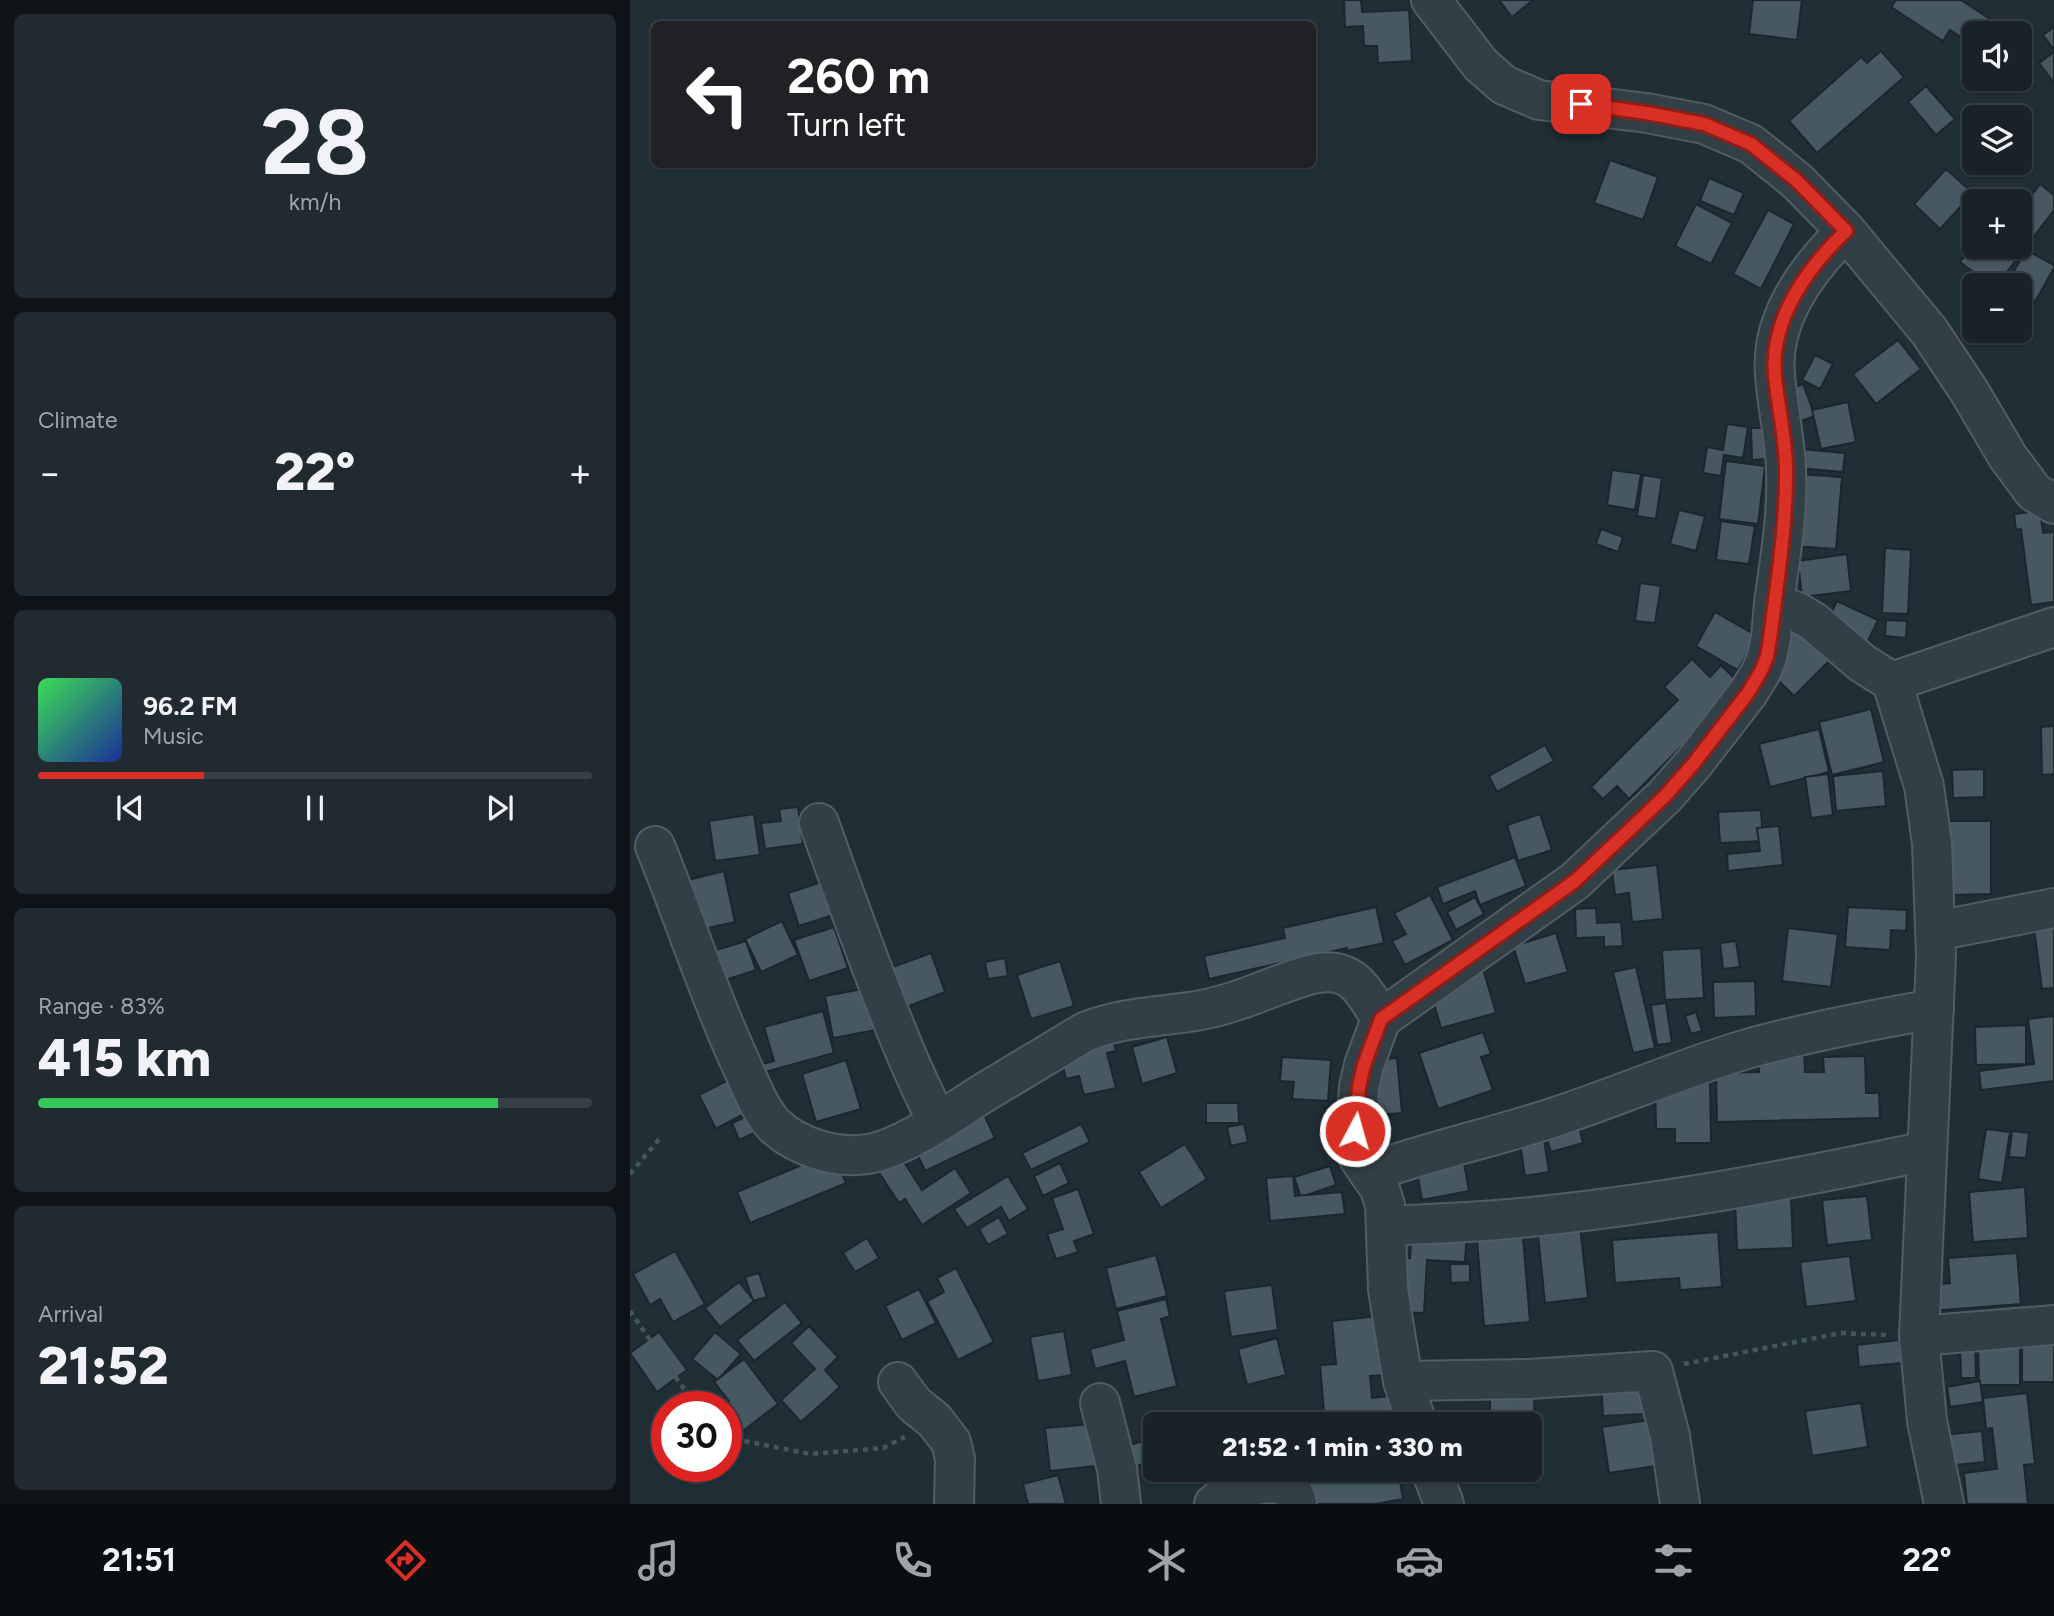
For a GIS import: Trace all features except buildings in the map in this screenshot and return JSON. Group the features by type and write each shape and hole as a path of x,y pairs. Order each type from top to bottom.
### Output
{"street":[{"path":"1431,0 1480,65 1504,85 1539,100 1647,113 1704,124 1751,144 1797,181 1846,231 1929,331 2008,457 2034,492 2054,504"},
{"path":"1413,1412 1403,1381 1388,1289 1385,1205 1380,1189 1359,1158 1355,1146 1359,1087 1364,1065 1381,1019 1575,881 1665,796 1748,693 1761,671 1767,657 1785,524 1785,444 1774,372 1775,350 1780,325 1807,275 1824,252 1846,231"},
{"path":"1774,603 1814,622 1862,663 1892,682 1911,737 1929,810 1936,931 1919,1336 1927,1420 1944,1504"},
{"path":"1892,682 2054,627"},
{"path":"820,823 850,912 914,1073 937,1122"},
{"path":"655,846 724,1027 758,1099 773,1124 792,1138 816,1149 841,1155 869,1154 897,1144 1102,1024 1192,1012 1227,1004 1308,975 1328,972 1345,975 1357,985 1381,1019"},
{"path":"1936,931 2054,908"},
{"path":"1369,1173 1422,1154 1516,1130 1747,1049 1820,1031 1934,1009"},
{"path":"1386,1226 1497,1220 1635,1203 1803,1177 1926,1151"},
{"path":"1919,1336 2054,1325"},
{"path":"1403,1381 1529,1379 1653,1371 1670,1436 1680,1504"},
{"path":"898,1382 914,1404 934,1420 951,1442 955,1459 954,1504"},
{"path":"1100,1403 1117,1469 1121,1504"},
{"path":"1436,1482 1444,1504"},
{"path":"1214,1504 1241,1489 1265,1483 1284,1485 1293,1493 1297,1504"}],"path":[{"path":"630,1174 660,1138"},
{"path":"630,1311 686,1391"},
{"path":"1653,1371 1841,1333 1919,1336"},
{"path":"742,1441 810,1454 883,1448"}],"route":[{"path":"1355,1131 1364,1065 1381,1019 1575,881 1665,796 1694,763 1748,693 1767,657 1785,524 1785,444 1774,372 1775,350 1780,325 1796,294 1824,252 1846,231 1797,181 1751,144 1704,124 1581,104"}]}
